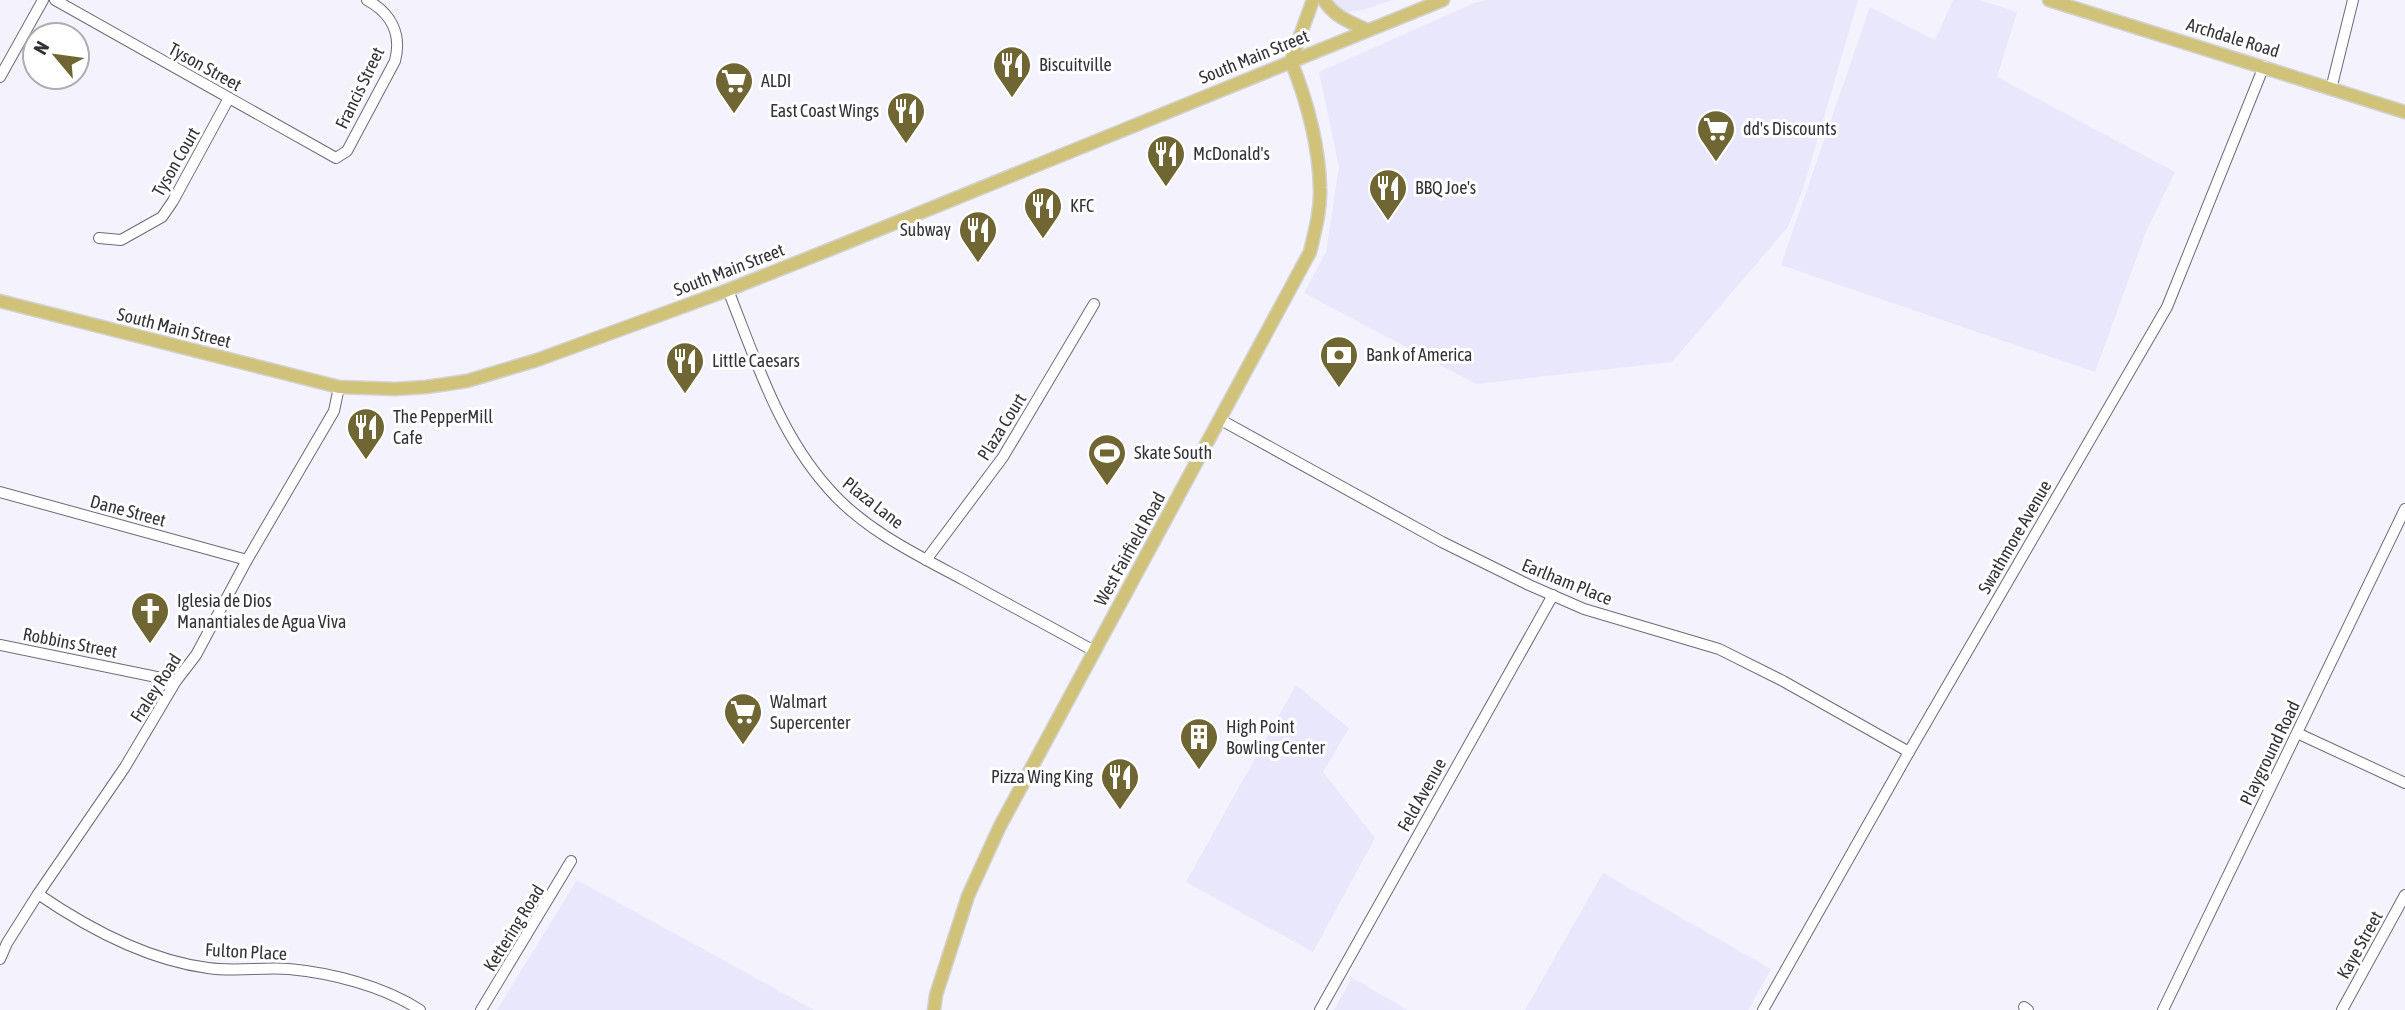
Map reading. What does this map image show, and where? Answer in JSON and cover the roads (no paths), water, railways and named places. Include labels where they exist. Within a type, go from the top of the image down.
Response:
[{"type":"main road","points":[[1291,61],[1312,0]]},
{"type":"main road","points":[[1324,0],[1329,9],[1341,18],[1367,30]]},
{"type":"main road","name":"South Main Street","points":[[0,301],[340,387],[426,387],[501,372],[728,290],[1443,0]]},
{"type":"main road","name":"Archdale Road","points":[[2049,0],[2405,112]]},
{"type":"main road","name":"West Fairfield Road","points":[[934,1010],[978,873],[1000,826],[1310,252],[1320,189],[1318,159],[1309,116],[1291,61]]},
{"type":"street","points":[[0,77],[43,0]]},
{"type":"street","name":"Tyson Street","points":[[55,0],[336,158],[340,157]]},
{"type":"street","name":"Francis Street","points":[[340,157],[347,151],[395,61],[397,52],[398,39],[393,23],[384,11],[368,0]]},
{"type":"street","points":[[2331,89],[2353,0]]},
{"type":"street","name":"Swathmore Avenue","points":[[1763,1010],[2167,307],[2264,66]]},
{"type":"street","name":"Tyson Court","points":[[99,238],[121,240],[162,217],[229,99]]},
{"type":"street","name":"Plaza Lane","points":[[728,290],[775,407],[796,444],[828,489],[876,529],[926,560],[1094,651]]},
{"type":"street","name":"Plaza Court","points":[[926,560],[1003,457],[1094,304]]},
{"type":"street","name":"Fraley Road","points":[[0,959],[38,894],[125,767],[176,681],[196,655],[247,560],[334,411],[340,387]]},
{"type":"street","name":"Earlham Place","points":[[1221,419],[1442,542],[1584,609],[1718,649],[1783,681],[1909,752]]},
{"type":"street","name":"Dane Street","points":[[0,492],[247,560]]},
{"type":"street","name":"Playground Road","points":[[2163,1010],[2402,524],[2405,509]]},
{"type":"street","name":"Feld Avenue","points":[[1320,1010],[1553,595]]},
{"type":"street","name":"Robbins Street","points":[[0,645],[176,681]]},
{"type":"street","points":[[2297,733],[2405,783]]},
{"type":"street","name":"Kettering Road","points":[[481,1010],[571,861]]},
{"type":"street","name":"Fulton Place","points":[[38,894],[102,933],[169,960],[210,969],[287,969],[314,973],[354,982],[408,1002],[421,1010]]},
{"type":"street","name":"Kaye Street","points":[[2343,1010],[2405,895]]},
{"type":"place","name":"Biscuitville","points":[[1012,99]]},
{"type":"place","name":"ALDI","points":[[734,115]]},
{"type":"place","name":"East Coast Wings","points":[[906,145]]},
{"type":"place","name":"dd's Discounts","points":[[1716,163]]},
{"type":"place","name":"McDonald's","points":[[1166,188]]},
{"type":"place","name":"BBQ Joe's","points":[[1388,222]]},
{"type":"place","name":"KFC","points":[[1043,240]]},
{"type":"place","name":"Subway","points":[[978,264]]},
{"type":"place","name":"Bank of America","points":[[1339,389]]},
{"type":"place","name":"Little Caesars","points":[[685,395]]},
{"type":"place","name":"The PepperMill Cafe","points":[[366,461]]},
{"type":"place","name":"Skate South","points":[[1107,487]]},
{"type":"place","name":"Iglesia de Dios Manantiales de Agua Viva","points":[[150,645]]},
{"type":"place","name":"Walmart Supercenter","points":[[743,746]]},
{"type":"place","name":"High Point Bowling Center","points":[[1199,771]]},
{"type":"place","name":"Pizza Wing King","points":[[1120,811]]}]
